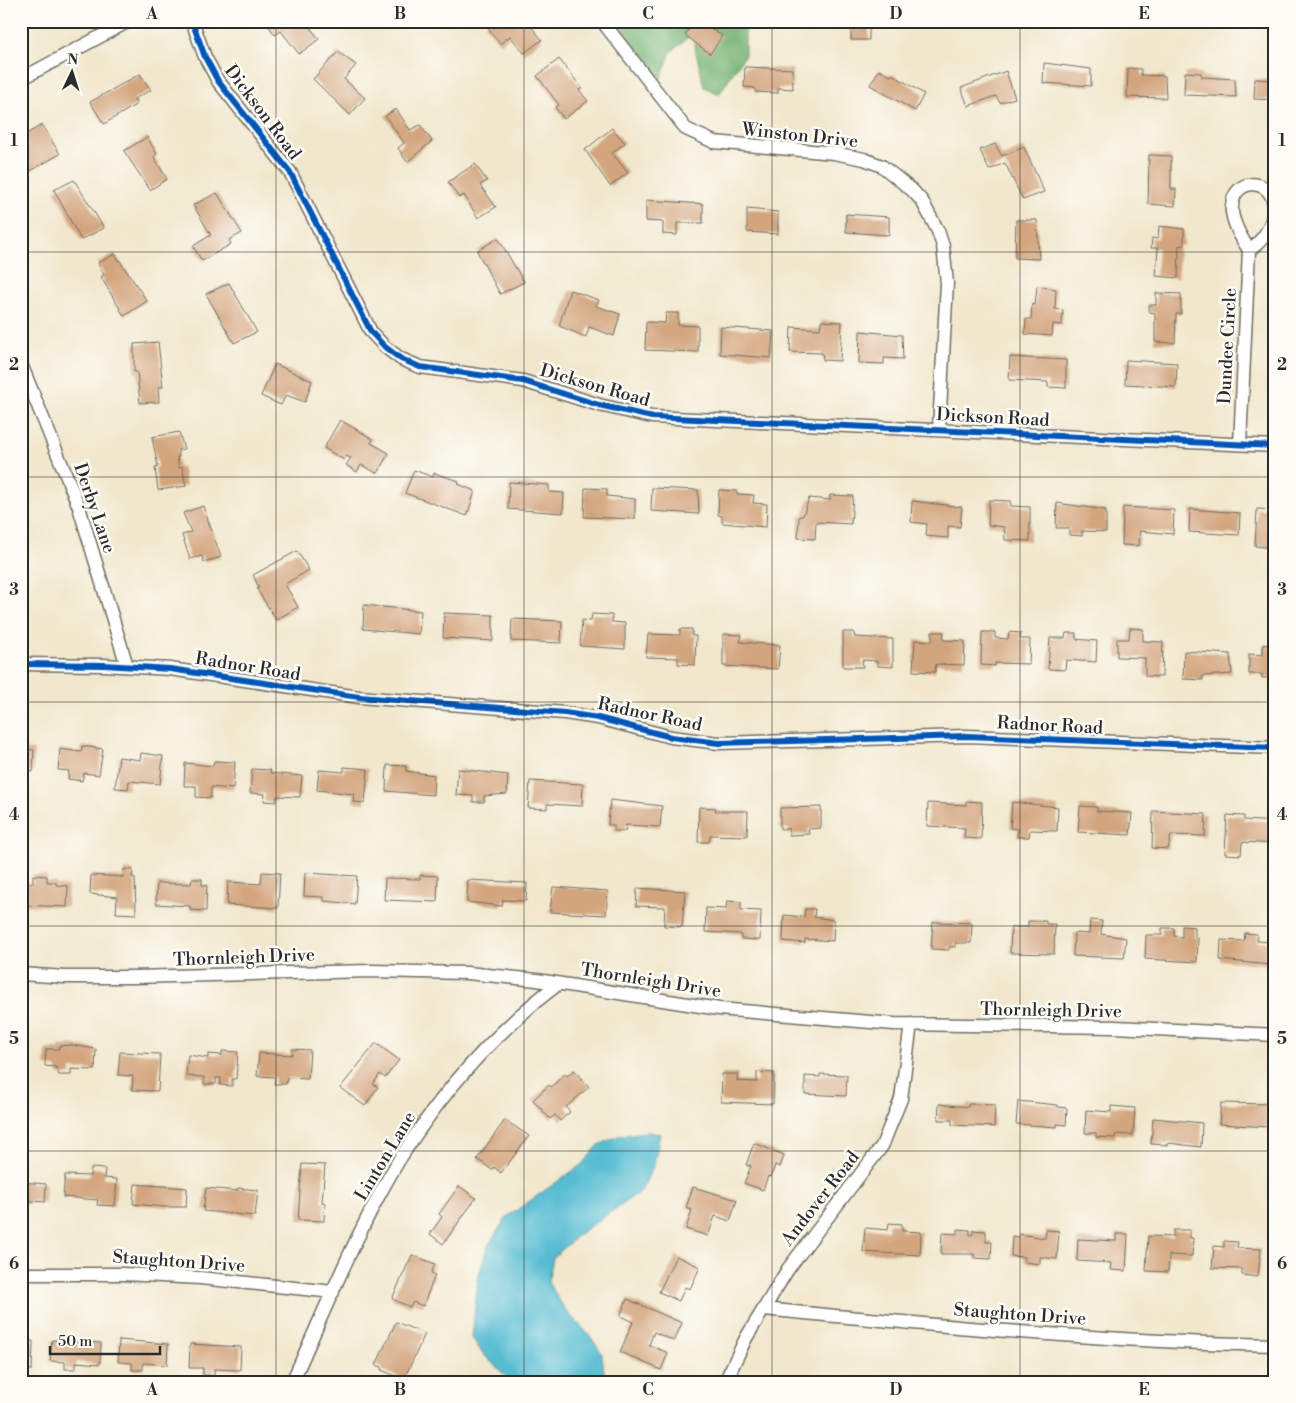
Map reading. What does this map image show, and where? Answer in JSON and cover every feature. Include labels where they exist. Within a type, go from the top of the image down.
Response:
[{"type":"street","points":[[21,79],[129,21]]},
{"type":"street","name":"Dickson Road","points":[[192,21],[204,57],[218,82],[290,172],[363,320],[375,338],[402,359],[433,370],[468,372],[523,380],[599,406],[652,418],[1275,446]]},
{"type":"street","name":"Winston Drive","points":[[602,21],[686,129],[714,142],[834,153],[864,159],[882,166],[912,190],[922,201],[938,231],[943,246],[947,283],[939,430]]},
{"type":"street","points":[[1255,184],[1268,189],[1271,194],[1273,216],[1264,236],[1249,250],[1235,223],[1233,200],[1235,193],[1241,187],[1255,184]]},
{"type":"street","name":"Dundee Circle","points":[[1240,444],[1249,250]]},
{"type":"street","name":"Derby Lane","points":[[21,364],[78,507],[127,666]]},
{"type":"street","name":"Radnor Road","points":[[21,664],[127,666],[224,676],[292,689],[359,697],[565,713],[598,718],[671,737],[719,743],[967,736],[1275,748]]},
{"type":"street","name":"Thornleigh Drive","points":[[21,974],[65,977],[133,977],[412,971],[508,976],[719,1008],[911,1024],[1115,1027],[1275,1036]]},
{"type":"street","name":"Linton Lane","points":[[292,1382],[383,1189],[430,1115],[497,1037],[558,984]]},
{"type":"street","name":"Andover Road","points":[[725,1382],[763,1309],[800,1252],[869,1165],[884,1142],[901,1099],[911,1024]]},
{"type":"street","name":"Staughton Drive","points":[[21,1274],[123,1274],[200,1278],[333,1292]]},
{"type":"street","name":"Staughton Drive","points":[[763,1309],[888,1321],[1138,1340],[1275,1345]]},
{"type":"green space","points":[[611,21],[745,21],[745,55],[719,94],[704,87],[692,34],[671,52],[659,83]]},
{"type":"water","points":[[648,1132],[660,1134],[654,1165],[641,1191],[579,1234],[553,1258],[548,1282],[566,1311],[588,1333],[602,1354],[605,1382],[512,1382],[484,1355],[472,1338],[478,1278],[488,1245],[507,1217],[581,1165],[599,1145],[620,1135]]},
{"type":"building","points":[[265,21],[305,21],[319,39],[299,54],[281,31],[275,35]]},
{"type":"building","points":[[490,21],[527,21],[542,40],[524,53],[510,36],[500,44],[485,25]]},
{"type":"building","points":[[694,21],[700,21],[722,36],[710,54],[685,35]]},
{"type":"building","points":[[851,21],[869,21],[869,40],[851,40]]},
{"type":"building","points":[[338,52],[356,65],[344,79],[365,98],[350,115],[313,79]]},
{"type":"building","points":[[559,59],[582,88],[579,90],[588,101],[564,119],[555,107],[559,105],[537,76]]},
{"type":"building","points":[[1044,63],[1091,69],[1091,86],[1043,83]]},
{"type":"building","points":[[745,67],[792,69],[793,89],[778,88],[778,93],[755,92],[755,88],[744,87]]},
{"type":"building","points":[[1128,68],[1141,69],[1141,75],[1165,76],[1166,98],[1127,97]]},
{"type":"building","points":[[879,70],[891,76],[892,74],[924,94],[915,111],[870,85]]},
{"type":"building","points":[[1006,71],[1015,98],[1000,103],[996,96],[968,106],[961,88]]},
{"type":"building","points":[[1185,72],[1201,73],[1202,77],[1235,79],[1236,97],[1184,95]]},
{"type":"building","points":[[140,74],[151,90],[134,99],[137,104],[104,124],[90,102]]},
{"type":"building","points":[[1255,79],[1275,80],[1275,100],[1254,99]]},
{"type":"building","points":[[396,109],[410,130],[420,125],[432,141],[407,162],[398,148],[404,143],[385,116]]},
{"type":"building","points":[[42,125],[60,154],[25,174],[21,167],[21,137]]},
{"type":"building","points":[[612,128],[625,143],[612,153],[628,173],[610,186],[585,150]]},
{"type":"building","points":[[147,137],[157,154],[154,157],[167,179],[150,190],[124,151]]},
{"type":"building","points":[[995,144],[1002,156],[1024,147],[1044,192],[1023,200],[1005,163],[989,170],[980,150]]},
{"type":"building","points":[[1149,155],[1171,156],[1171,189],[1176,189],[1175,206],[1148,204]]},
{"type":"building","points":[[475,164],[487,181],[480,185],[496,207],[478,218],[464,195],[459,198],[448,182]]},
{"type":"building","points":[[74,180],[104,228],[81,240],[54,190]]},
{"type":"building","points":[[217,193],[242,233],[229,240],[231,244],[202,261],[193,246],[211,235],[193,205]]},
{"type":"building","points":[[646,200],[703,204],[703,223],[677,223],[677,235],[663,234],[663,222],[646,221]]},
{"type":"building","points":[[747,209],[778,212],[778,234],[747,232]]},
{"type":"building","points":[[846,214],[889,217],[889,235],[846,232]]},
{"type":"building","points":[[1016,220],[1037,220],[1039,259],[1015,258]]},
{"type":"building","points":[[1159,226],[1184,229],[1184,246],[1179,245],[1178,278],[1156,276],[1158,248],[1151,248],[1152,238],[1158,239]]},
{"type":"building","points":[[498,238],[524,282],[500,294],[477,251]]},
{"type":"building","points":[[115,254],[147,301],[124,316],[101,277],[104,275],[98,263]]},
{"type":"building","points":[[229,283],[257,332],[234,343],[206,294]]},
{"type":"building","points":[[1037,286],[1056,289],[1055,309],[1063,310],[1062,325],[1053,324],[1052,336],[1025,334],[1026,319],[1031,319],[1032,304],[1035,305]]},
{"type":"building","points":[[570,290],[599,300],[596,306],[620,314],[614,336],[589,327],[586,337],[559,326]]},
{"type":"building","points":[[1156,293],[1181,294],[1181,314],[1176,314],[1175,343],[1155,342],[1155,313],[1149,312],[1149,305],[1156,305]]},
{"type":"building","points":[[666,313],[678,313],[678,325],[698,326],[698,352],[645,350],[646,322],[665,323]]},
{"type":"building","points":[[821,321],[842,322],[840,361],[823,360],[822,353],[790,352],[791,327],[820,329]]},
{"type":"building","points":[[721,327],[773,331],[771,358],[720,354]]},
{"type":"building","points":[[860,331],[902,335],[903,359],[884,358],[884,364],[859,363]]},
{"type":"building","points":[[158,342],[163,387],[158,387],[159,402],[140,403],[137,372],[134,372],[134,344]]},
{"type":"building","points":[[1010,357],[1066,360],[1066,388],[1048,387],[1048,382],[1009,380]]},
{"type":"building","points":[[1126,360],[1177,363],[1176,387],[1125,384]]},
{"type":"building","points":[[275,364],[312,381],[305,402],[286,395],[281,405],[261,396]]},
{"type":"building","points":[[340,420],[373,439],[371,443],[389,453],[377,473],[361,465],[357,472],[346,465],[351,458],[346,456],[344,460],[324,448]]},
{"type":"building","points":[[179,432],[184,449],[178,450],[179,457],[177,457],[179,468],[182,466],[186,486],[158,490],[155,468],[158,467],[152,437]]},
{"type":"building","points":[[414,470],[433,477],[434,473],[459,481],[458,484],[475,491],[467,516],[405,493]]},
{"type":"building","points":[[509,482],[549,485],[549,492],[564,493],[563,513],[508,509]]},
{"type":"building","points":[[585,488],[607,489],[607,496],[635,499],[635,519],[584,517]]},
{"type":"building","points":[[652,488],[698,490],[699,514],[651,511]]},
{"type":"building","points":[[719,490],[737,491],[737,494],[754,495],[753,503],[767,504],[766,527],[722,523],[722,516],[718,515]]},
{"type":"building","points":[[830,495],[853,496],[851,524],[816,522],[815,539],[798,538],[799,516],[803,516],[809,498],[830,500]]},
{"type":"building","points":[[989,500],[1010,501],[1011,506],[1030,507],[1030,541],[1005,540],[1004,527],[988,525]]},
{"type":"building","points":[[912,501],[962,507],[960,527],[948,526],[948,538],[926,536],[927,524],[911,522]]},
{"type":"building","points":[[1057,503],[1106,510],[1106,532],[1082,531],[1082,536],[1069,535],[1069,528],[1056,528]]},
{"type":"building","points":[[203,506],[221,557],[204,562],[202,556],[190,559],[182,535],[191,532],[183,513]]},
{"type":"building","points":[[1123,507],[1174,510],[1173,534],[1140,531],[1139,546],[1122,545]]},
{"type":"building","points":[[1190,509],[1240,513],[1239,535],[1189,532]]},
{"type":"building","points":[[1257,509],[1275,510],[1273,548],[1255,546]]},
{"type":"building","points":[[297,551],[309,570],[285,584],[298,607],[276,620],[257,589],[259,588],[253,575]]},
{"type":"building","points":[[364,605],[421,611],[419,634],[363,629]]},
{"type":"building","points":[[444,613],[493,615],[493,641],[443,638]]},
{"type":"building","points":[[592,614],[612,615],[612,622],[625,623],[625,649],[580,646],[582,620],[591,621]]},
{"type":"building","points":[[512,619],[562,621],[561,643],[511,641]]},
{"type":"building","points":[[1130,628],[1143,629],[1143,641],[1163,642],[1162,677],[1145,676],[1145,658],[1117,657],[1117,639],[1129,639]]},
{"type":"building","points":[[680,629],[692,629],[692,636],[696,636],[695,665],[678,664],[678,658],[646,657],[648,634],[680,635]]},
{"type":"building","points":[[843,632],[854,632],[855,637],[893,639],[893,667],[878,666],[877,661],[862,660],[863,667],[843,667]]},
{"type":"building","points":[[932,632],[944,632],[943,640],[965,641],[964,665],[936,664],[935,672],[913,671],[915,640],[932,641]]},
{"type":"building","points":[[982,632],[995,632],[995,638],[1008,639],[1009,632],[1021,633],[1020,639],[1030,639],[1029,664],[995,663],[995,666],[981,665]]},
{"type":"building","points":[[1066,633],[1076,633],[1076,639],[1097,641],[1096,662],[1066,660],[1065,670],[1048,669],[1050,638],[1065,638]]},
{"type":"building","points":[[723,634],[742,635],[740,642],[780,645],[778,669],[723,666]]},
{"type":"building","points":[[1275,644],[1275,678],[1262,678],[1262,674],[1249,674],[1249,654],[1263,655],[1263,645]]},
{"type":"building","points":[[1184,651],[1230,654],[1232,674],[1203,676],[1203,680],[1183,679]]},
{"type":"building","points":[[82,746],[103,749],[99,775],[84,773],[82,781],[68,779],[69,771],[58,770],[60,749],[81,752]]},
{"type":"building","points":[[21,749],[34,750],[33,772],[21,771]]},
{"type":"building","points":[[141,753],[163,756],[160,784],[129,781],[128,789],[115,788],[119,757],[140,760]]},
{"type":"building","points":[[214,761],[235,762],[233,789],[211,787],[211,798],[196,797],[196,786],[184,786],[185,763],[213,766]]},
{"type":"building","points":[[387,765],[406,766],[406,771],[434,775],[433,795],[386,791]]},
{"type":"building","points":[[344,767],[368,769],[365,803],[353,802],[354,794],[317,790],[319,770],[344,772]]},
{"type":"building","points":[[252,769],[271,770],[270,773],[302,776],[300,797],[277,796],[276,802],[264,801],[265,794],[250,793]]},
{"type":"building","points":[[458,769],[508,775],[507,794],[484,796],[484,802],[473,802],[473,796],[456,795]]},
{"type":"building","points":[[530,781],[583,784],[582,806],[547,804],[547,809],[528,808]]},
{"type":"building","points":[[610,800],[662,806],[660,827],[626,825],[625,831],[614,831],[614,825],[608,825]]},
{"type":"building","points":[[966,801],[982,802],[981,839],[964,838],[965,828],[927,826],[928,803],[966,805]]},
{"type":"building","points":[[1012,802],[1058,807],[1057,831],[1030,830],[1029,837],[1017,837],[1018,829],[1010,828]]},
{"type":"building","points":[[1080,806],[1097,807],[1097,811],[1132,813],[1130,835],[1078,832]]},
{"type":"building","points":[[699,807],[716,808],[715,811],[748,811],[747,836],[710,835],[709,842],[698,842]]},
{"type":"building","points":[[821,807],[821,828],[808,829],[809,834],[789,835],[789,829],[780,829],[780,808]]},
{"type":"building","points":[[1153,811],[1206,814],[1205,836],[1171,835],[1168,849],[1152,848]]},
{"type":"building","points":[[1227,815],[1244,816],[1244,820],[1275,822],[1275,844],[1242,842],[1241,855],[1225,854]]},
{"type":"building","points":[[124,869],[133,870],[136,914],[116,913],[117,897],[90,894],[91,875],[123,877]]},
{"type":"building","points":[[262,872],[280,873],[278,908],[227,905],[228,882],[261,884]]},
{"type":"building","points":[[305,873],[357,876],[355,904],[324,901],[324,897],[304,896]]},
{"type":"building","points":[[33,875],[47,876],[47,882],[56,882],[56,885],[68,886],[67,907],[21,905],[21,883],[33,883]]},
{"type":"building","points":[[420,875],[438,876],[437,902],[384,900],[385,878],[420,879]]},
{"type":"building","points":[[192,879],[202,879],[202,885],[207,885],[206,911],[190,910],[190,906],[156,904],[157,883],[191,884]]},
{"type":"building","points":[[468,880],[527,883],[526,901],[503,900],[502,906],[467,902]]},
{"type":"building","points":[[553,887],[608,891],[606,915],[550,912]]},
{"type":"building","points":[[637,888],[685,891],[682,927],[664,926],[665,907],[636,906]]},
{"type":"building","points":[[727,901],[741,902],[741,910],[761,911],[760,940],[741,939],[741,934],[705,932],[706,908],[726,909]]},
{"type":"building","points":[[805,909],[815,909],[814,917],[834,920],[833,941],[805,939],[805,943],[783,941],[784,915],[804,917]]},
{"type":"building","points":[[1090,920],[1102,921],[1101,934],[1126,938],[1124,958],[1073,956],[1074,933],[1089,934]]},
{"type":"building","points":[[1028,921],[1046,921],[1046,924],[1055,924],[1054,954],[1010,953],[1011,927],[1028,927]]},
{"type":"building","points":[[933,922],[972,923],[971,943],[955,943],[955,947],[949,947],[949,950],[931,949]]},
{"type":"building","points":[[1182,926],[1195,927],[1195,938],[1198,938],[1197,962],[1145,959],[1146,935],[1162,935],[1162,928],[1174,928],[1174,936],[1182,937]]},
{"type":"building","points":[[1245,933],[1257,934],[1257,941],[1271,942],[1270,965],[1220,960],[1221,940],[1244,941]]},
{"type":"building","points":[[21,1042],[26,1042],[24,1068],[21,1068]]},
{"type":"building","points":[[376,1043],[399,1060],[385,1078],[380,1074],[373,1084],[378,1087],[365,1106],[340,1088]]},
{"type":"building","points":[[71,1045],[96,1049],[95,1070],[71,1069],[71,1075],[59,1075],[56,1067],[45,1066],[46,1049],[59,1049],[59,1046]]},
{"type":"building","points":[[292,1049],[310,1050],[308,1079],[287,1078],[286,1084],[274,1084],[275,1077],[257,1076],[259,1053],[292,1055]]},
{"type":"building","points":[[222,1051],[238,1052],[236,1079],[232,1079],[232,1086],[220,1085],[221,1078],[216,1078],[216,1084],[204,1084],[204,1077],[186,1076],[188,1055],[208,1058],[208,1054],[222,1055]]},
{"type":"building","points":[[120,1052],[160,1054],[158,1091],[132,1090],[133,1076],[118,1075]]},
{"type":"building","points":[[574,1070],[589,1087],[566,1107],[570,1112],[560,1121],[555,1115],[550,1119],[533,1100],[549,1085],[551,1087],[565,1074],[567,1076]]},
{"type":"building","points":[[757,1072],[774,1073],[773,1104],[721,1102],[722,1074],[738,1074],[737,1081],[757,1082]]},
{"type":"building","points":[[820,1074],[847,1075],[846,1096],[805,1094],[805,1076],[820,1077]]},
{"type":"building","points":[[1018,1101],[1058,1105],[1058,1107],[1067,1108],[1066,1125],[1057,1124],[1057,1127],[1016,1124]]},
{"type":"building","points":[[1221,1103],[1270,1104],[1268,1127],[1219,1124]]},
{"type":"building","points":[[939,1104],[968,1107],[969,1104],[995,1105],[994,1127],[952,1125],[952,1120],[938,1120]]},
{"type":"building","points":[[1111,1106],[1135,1108],[1133,1135],[1116,1134],[1115,1138],[1096,1137],[1096,1133],[1085,1133],[1086,1110],[1111,1112]]},
{"type":"building","points":[[1153,1118],[1202,1123],[1201,1147],[1168,1143],[1168,1145],[1151,1144]]},
{"type":"building","points":[[505,1120],[529,1136],[501,1173],[494,1167],[492,1170],[477,1159]]},
{"type":"building","points":[[754,1143],[784,1155],[780,1167],[775,1165],[771,1177],[768,1176],[763,1190],[744,1183],[751,1166],[746,1165]]},
{"type":"building","points":[[302,1164],[325,1165],[322,1202],[325,1203],[324,1221],[298,1220]]},
{"type":"building","points":[[91,1168],[105,1169],[104,1178],[117,1179],[115,1206],[97,1205],[98,1200],[63,1197],[65,1175],[90,1176]]},
{"type":"building","points":[[21,1182],[46,1184],[45,1202],[31,1201],[30,1204],[21,1203]]},
{"type":"building","points":[[135,1184],[187,1188],[186,1207],[133,1204]]},
{"type":"building","points":[[459,1186],[476,1198],[443,1244],[430,1234],[442,1217],[439,1214]]},
{"type":"building","points":[[693,1187],[737,1200],[730,1221],[715,1216],[708,1236],[686,1229],[692,1210],[686,1208]]},
{"type":"building","points":[[206,1188],[237,1191],[238,1188],[258,1190],[255,1216],[203,1211]]},
{"type":"building","points":[[889,1223],[902,1224],[902,1231],[921,1232],[920,1255],[863,1252],[865,1228],[888,1230]]},
{"type":"building","points":[[957,1229],[970,1230],[970,1235],[973,1235],[973,1230],[986,1231],[986,1242],[992,1242],[991,1259],[974,1258],[974,1254],[941,1254],[942,1233],[957,1234]]},
{"type":"building","points":[[1046,1230],[1059,1231],[1057,1259],[1040,1257],[1040,1264],[1024,1262],[1024,1257],[1011,1256],[1012,1236],[1019,1237],[1019,1234],[1045,1238]]},
{"type":"building","points":[[1173,1230],[1190,1230],[1190,1238],[1193,1238],[1192,1256],[1169,1255],[1168,1272],[1146,1271],[1148,1236],[1173,1237]]},
{"type":"building","points":[[1116,1234],[1128,1234],[1126,1271],[1110,1270],[1111,1263],[1077,1261],[1078,1239],[1116,1241]]},
{"type":"building","points":[[1224,1241],[1238,1242],[1237,1248],[1261,1249],[1258,1277],[1242,1275],[1242,1269],[1212,1268],[1214,1246],[1224,1247]]},
{"type":"building","points":[[412,1255],[435,1264],[431,1273],[435,1275],[423,1306],[413,1302],[410,1307],[392,1299]]},
{"type":"building","points":[[676,1256],[700,1267],[690,1289],[685,1287],[679,1301],[659,1292]]},
{"type":"building","points":[[627,1299],[682,1323],[674,1341],[654,1332],[649,1345],[668,1353],[661,1370],[620,1352],[633,1322],[620,1316]]},
{"type":"building","points":[[396,1322],[425,1334],[404,1379],[381,1370],[382,1367],[376,1365]]},
{"type":"building","points":[[21,1340],[33,1341],[32,1370],[21,1370]]},
{"type":"building","points":[[52,1340],[101,1343],[100,1364],[76,1362],[76,1369],[65,1369],[65,1362],[50,1361]]},
{"type":"building","points":[[119,1340],[168,1344],[167,1365],[143,1363],[143,1370],[132,1370],[132,1363],[118,1362]]},
{"type":"building","points":[[190,1344],[241,1347],[240,1370],[214,1369],[214,1376],[203,1375],[203,1368],[189,1368]]},
{"type":"cycle path","points":[[192,21],[205,57],[218,81],[290,172],[371,332],[385,347],[401,359],[420,367],[523,381],[599,405],[652,417],[1275,446]]},
{"type":"cycle path","points":[[21,664],[104,665],[170,669],[359,697],[565,713],[598,718],[671,737],[719,743],[967,736],[1275,748]]}]
